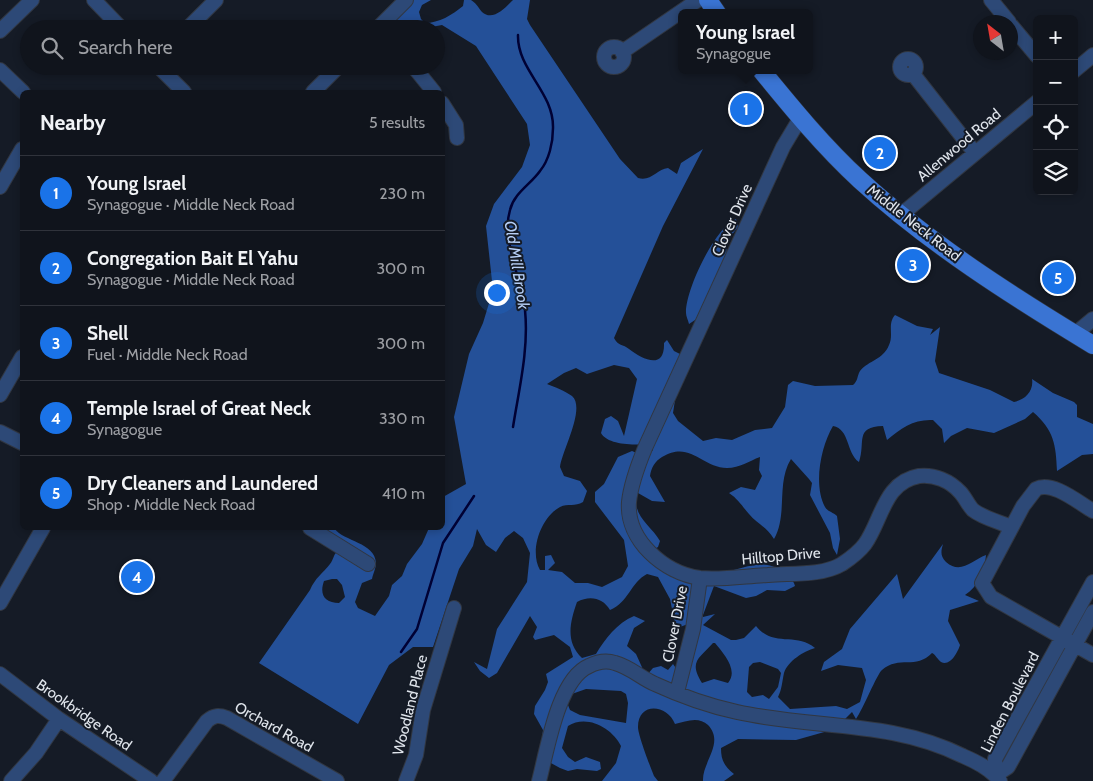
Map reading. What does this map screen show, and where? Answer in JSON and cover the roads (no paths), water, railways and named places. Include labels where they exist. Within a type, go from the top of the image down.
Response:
[{"type":"main road","name":"Middle Neck Road","points":[[764,74],[801,117],[858,178],[970,266],[1093,345]]},
{"type":"street","points":[[0,31],[32,0]]},
{"type":"street","points":[[94,0],[113,20]]},
{"type":"street","points":[[196,20],[216,0]]},
{"type":"street","points":[[387,20],[406,0]]},
{"type":"street","points":[[685,9],[698,0]]},
{"type":"street","points":[[990,0],[1003,15]]},
{"type":"street","points":[[622,52],[678,14]]},
{"type":"street","points":[[1018,33],[1033,51]]},
{"type":"street","points":[[1078,67],[1093,55]]},
{"type":"street","points":[[0,70],[21,90]]},
{"type":"street","points":[[913,74],[975,153]]},
{"type":"street","points":[[167,75],[182,90]]},
{"type":"street","points":[[315,90],[330,75]]},
{"type":"street","points":[[421,75],[432,90]]},
{"type":"street","name":"Allenwood Road","points":[[902,214],[1033,105]]},
{"type":"street","points":[[445,108],[456,126],[458,138]]},
{"type":"street","name":"Clover Drive","points":[[676,692],[690,644],[700,578],[676,572],[658,560],[647,549],[634,530],[629,504],[638,467],[645,448],[783,147],[801,117]]},
{"type":"street","points":[[0,187],[20,152]]},
{"type":"street","points":[[1075,334],[1093,319]]},
{"type":"street","points":[[0,395],[20,360]]},
{"type":"street","points":[[0,432],[20,442]]},
{"type":"street","name":"Hilltop Drive","points":[[700,578],[821,571],[840,565],[865,544],[891,493],[899,484],[916,477],[934,477],[944,480],[961,493],[974,510],[1011,527]]},
{"type":"street","points":[[1093,511],[1056,490],[1046,486],[1039,487],[1023,506],[983,579],[984,589],[990,597],[1093,655]]},
{"type":"street","points":[[0,603],[42,530]]},
{"type":"street","points":[[313,530],[368,564]]},
{"type":"street","name":"Linden Boulevard","points":[[998,778],[995,759],[1093,582]]},
{"type":"street","name":"Woodland Place","points":[[406,781],[416,755],[423,710],[454,608]]},
{"type":"street","name":"Linden Boulevard","points":[[998,778],[1008,767],[1093,612]]},
{"type":"street","points":[[539,781],[568,686],[578,672],[587,667],[596,663],[613,662],[653,684],[702,703],[761,717],[792,722],[857,726],[907,734],[947,748],[998,778]]},
{"type":"street","name":"Brookbridge Road","points":[[0,674],[60,719],[150,781]]},
{"type":"street","name":"Orchard Road","points":[[163,781],[212,716],[228,718],[338,781]]},
{"type":"street","points":[[11,781],[36,753],[60,719]]},
{"type":"street","points":[[1014,725],[1027,732]]},
{"type":"waterway","name":"Old Mill Brook","points":[[513,427],[523,369],[526,325],[523,299],[510,247],[508,221],[515,199],[546,162],[553,128],[552,115],[548,103],[523,59],[519,48],[518,35]]},
{"type":"waterway","name":"Old Mill Brook","points":[[401,652],[417,629],[443,543],[474,496]]},
{"type":"place","name":"Young Israel","points":[[746,109]]},
{"type":"place","name":"Congregation Bait El Yahu","points":[[880,153]]},
{"type":"place","name":"Shell","points":[[913,265]]},
{"type":"place","name":"Dry Cleaners and Laundered","points":[[1058,278]]},
{"type":"place","name":"Temple Israel of Great Neck","points":[[137,577]]}]
